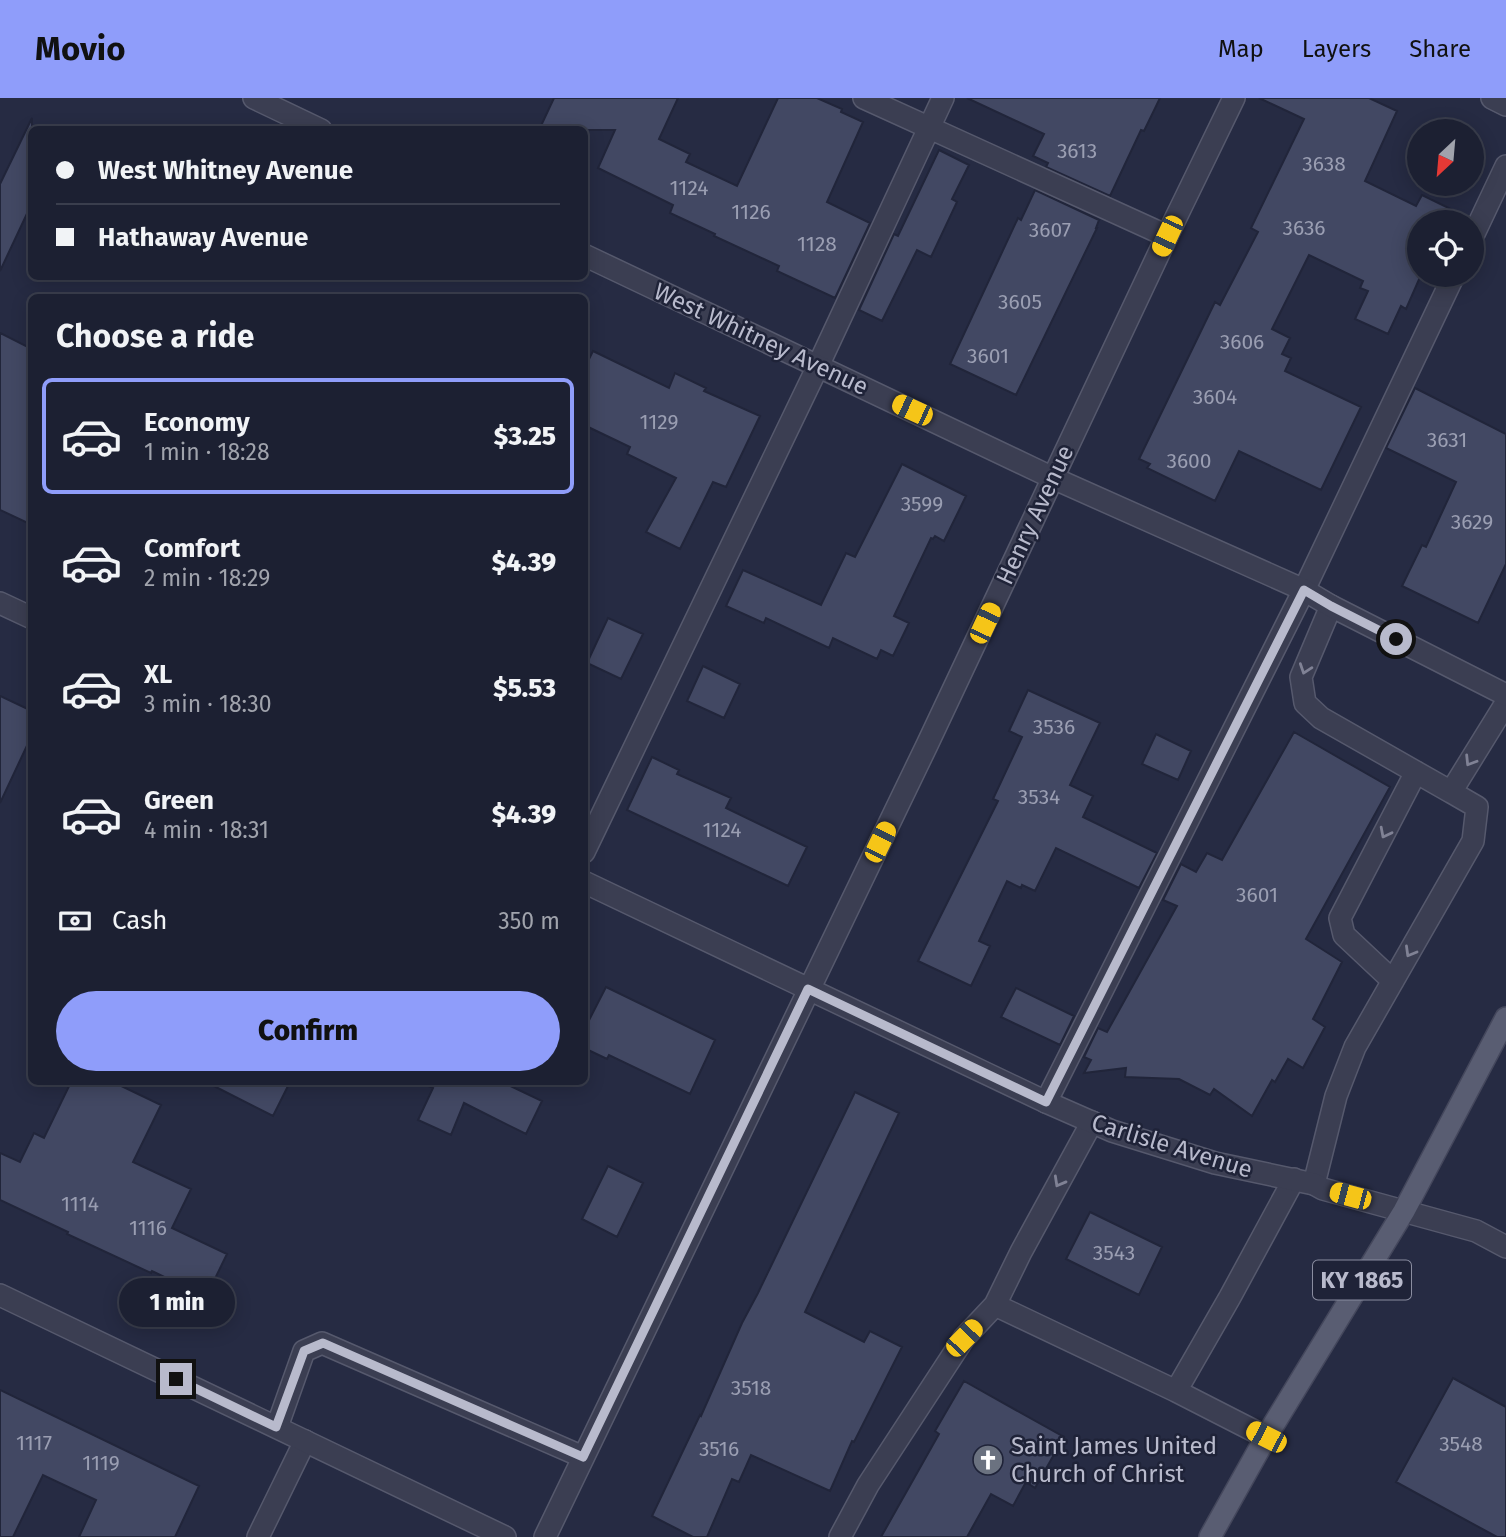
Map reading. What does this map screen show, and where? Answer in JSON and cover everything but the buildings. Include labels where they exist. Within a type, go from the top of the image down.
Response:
[{"type":"main road","name":"KY 1865","points":[[1210,1537],[1266,1437],[1404,1211],[1506,1018]]},
{"type":"street","points":[[254,98],[313,126]]},
{"type":"street","points":[[864,98],[1167,236]]},
{"type":"street","points":[[588,844],[818,366],[943,98]]},
{"type":"street","name":"Henry Avenue","points":[[545,1537],[927,745],[1234,98]]},
{"type":"street","points":[[1492,98],[1506,105]]},
{"type":"street","points":[[1484,213],[1506,166]]},
{"type":"street","name":"West Whitney Avenue","points":[[588,257],[1053,478],[1304,590],[1506,695]]},
{"type":"street","points":[[1046,1102],[1304,590],[1448,287]]},
{"type":"street","points":[[0,603],[28,616]]},
{"type":"street","points":[[1176,1391],[1230,1297],[1304,1181],[1355,1046],[1473,841],[1477,807],[1321,718],[1305,703],[1301,677],[1331,606]]},
{"type":"street","points":[[1451,792],[1506,703]]},
{"type":"street","points":[[1393,981],[1344,935],[1340,918],[1416,772]]},
{"type":"street","name":"Carlisle Avenue","points":[[588,884],[1112,1131],[1216,1163],[1304,1181],[1323,1189],[1476,1231],[1506,1247]]},
{"type":"street","points":[[840,1537],[868,1485],[964,1338],[995,1305],[1092,1122]]},
{"type":"street","points":[[0,1294],[505,1537]]},
{"type":"street","points":[[995,1305],[1266,1437]]},
{"type":"street","points":[[276,1427],[304,1351],[323,1343],[583,1457]]},
{"type":"street","points":[[258,1537],[306,1441]]},
{"type":"place","name":"Saint James United Church of Christ","points":[[988,1460]]},
{"type":"route","points":[[176,1379],[276,1427],[304,1351],[323,1343],[583,1457],[808,989],[1046,1102],[1304,590],[1396,639]]}]
